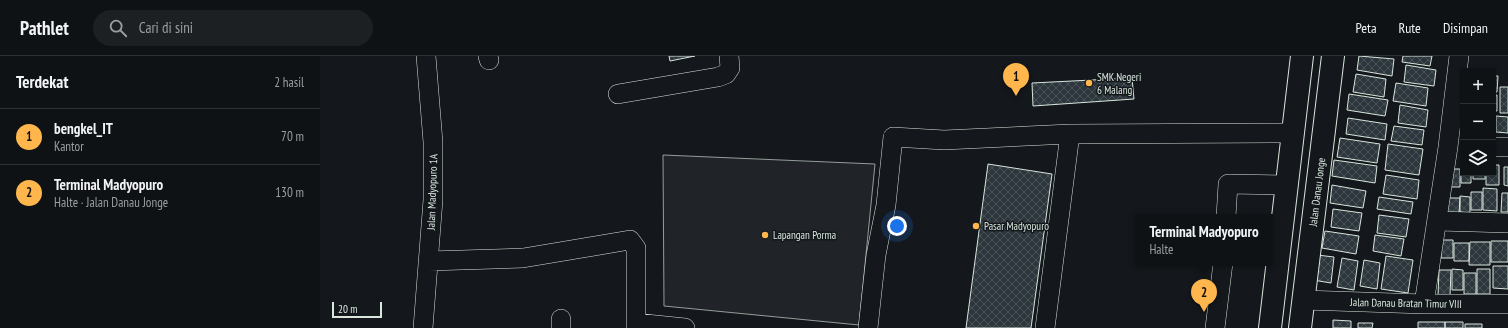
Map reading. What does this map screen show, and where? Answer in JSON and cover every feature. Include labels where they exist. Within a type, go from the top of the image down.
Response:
[{"type":"main road","points":[[1270,328],[1302,56]]},
{"type":"main road","name":"Jalan Danau Jonge","points":[[1300,328],[1333,56]]},
{"type":"main road","points":[[1279,258],[1309,260]]},
{"type":"street","name":"Jalan Madyopuro 1A","points":[[423,328],[433,200],[433,142],[426,56]]},
{"type":"street","points":[[618,94],[718,77],[726,74],[730,68],[729,56]]},
{"type":"street","points":[[1424,304],[1438,221],[1456,147],[1459,56],[1476,56]]},
{"type":"street","points":[[868,328],[876,254],[886,205],[893,137],[951,140],[1070,134],[1293,133]]},
{"type":"street","points":[[1045,328],[1070,134]]},
{"type":"street","points":[[1496,147],[1508,147]]},
{"type":"street","points":[[1226,214],[1228,184],[1286,184]]},
{"type":"street","points":[[1438,221],[1508,223]]},
{"type":"street","points":[[429,261],[523,258],[630,240],[636,248],[636,326],[685,328]]},
{"type":"street","points":[[1215,328],[1223,266]]},
{"type":"street","name":"Jalan Danau Bratan Timur VIII","points":[[1303,300],[1424,304],[1508,304]]},
{"type":"shaded area","name":"Lapangan Porma","points":[[663,155],[875,164],[859,325],[664,306]]},
{"type":"building","points":[[669,56],[695,56],[670,61]]},
{"type":"building","points":[[1359,56],[1394,59],[1392,76],[1357,70]]},
{"type":"building","points":[[1403,56],[1432,56],[1430,66],[1402,62]]},
{"type":"building","points":[[1406,65],[1436,70],[1434,86],[1404,82]]},
{"type":"building","points":[[1356,74],[1386,79],[1384,97],[1353,92]]},
{"type":"building","points":[[1496,76],[1498,76],[1497,92]]},
{"type":"building","points":[[1132,78],[1134,99],[1033,106],[1032,83]]},
{"type":"building","points":[[1396,83],[1428,88],[1426,106],[1393,101]]},
{"type":"building","points":[[1500,87],[1508,87],[1508,113],[1500,113]]},
{"type":"building","points":[[1349,94],[1388,100],[1385,116],[1347,110]]},
{"type":"building","points":[[1496,95],[1497,95],[1496,111]]},
{"type":"building","points":[[1400,105],[1428,110],[1426,127],[1398,123]]},
{"type":"building","points":[[1496,116],[1508,117],[1508,133],[1496,132]]},
{"type":"building","points":[[1348,118],[1387,124],[1385,140],[1346,134]]},
{"type":"building","points":[[1394,126],[1424,130],[1422,145],[1391,141]]},
{"type":"building","points":[[1340,138],[1380,144],[1377,163],[1337,157]]},
{"type":"building","points":[[1388,144],[1423,149],[1419,175],[1385,170]]},
{"type":"building","points":[[1334,160],[1377,166],[1375,183],[1332,176]]},
{"type":"building","points":[[988,164],[1052,174],[1031,328],[966,328]]},
{"type":"building","points":[[1496,165],[1499,165],[1499,185],[1486,185],[1486,176],[1496,176]]},
{"type":"building","points":[[1504,167],[1508,167],[1508,186],[1504,185]]},
{"type":"building","points":[[1450,169],[1460,169],[1460,187],[1450,187]]},
{"type":"building","points":[[1386,175],[1419,180],[1417,199],[1383,194]]},
{"type":"building","points":[[1461,176],[1471,176],[1471,183],[1461,183]]},
{"type":"building","points":[[1473,176],[1485,176],[1485,179],[1473,179]]},
{"type":"building","points":[[1332,185],[1366,191],[1363,208],[1330,203]]},
{"type":"building","points":[[1483,188],[1497,189],[1497,211],[1483,210]]},
{"type":"building","points":[[1471,192],[1482,192],[1482,210],[1471,210]]},
{"type":"building","points":[[1502,193],[1508,193],[1508,212],[1501,212]]},
{"type":"building","points":[[1460,196],[1470,197],[1470,213],[1460,212]]},
{"type":"building","points":[[1379,197],[1413,202],[1411,214],[1377,209]]},
{"type":"building","points":[[1447,198],[1460,198],[1459,213],[1447,213]]},
{"type":"building","points":[[1333,209],[1362,213],[1359,231],[1331,227]]},
{"type":"building","points":[[1379,215],[1409,219],[1406,237],[1377,233]]},
{"type":"building","points":[[1325,231],[1359,236],[1356,254],[1322,248]]},
{"type":"building","points":[[1375,235],[1404,239],[1401,256],[1373,251]]},
{"type":"building","points":[[1441,240],[1453,240],[1453,258],[1441,258]]},
{"type":"building","points":[[1491,241],[1508,241],[1508,262],[1491,262]]},
{"type":"building","points":[[1470,242],[1490,242],[1490,265],[1469,265]]},
{"type":"building","points":[[1454,243],[1469,243],[1469,261],[1454,261]]},
{"type":"building","points":[[1317,255],[1334,257],[1331,283],[1313,280]]},
{"type":"building","points":[[1386,256],[1413,260],[1408,293],[1381,289]]},
{"type":"building","points":[[1342,258],[1358,261],[1354,290],[1337,287]]},
{"type":"building","points":[[1364,260],[1380,263],[1377,289],[1360,286]]},
{"type":"building","points":[[1493,266],[1508,266],[1508,289],[1493,288]]},
{"type":"building","points":[[1452,269],[1463,270],[1463,290],[1452,290]]},
{"type":"building","points":[[1477,269],[1490,269],[1490,294],[1477,294]]},
{"type":"building","points":[[1439,270],[1451,270],[1450,296],[1438,296]]},
{"type":"building","points":[[1464,273],[1476,273],[1476,294],[1464,294]]},
{"type":"building","points":[[1333,320],[1351,321],[1351,328],[1333,328]]},
{"type":"building","points":[[1418,322],[1445,322],[1445,328],[1418,328]]},
{"type":"building","points":[[1445,322],[1463,322],[1463,328],[1445,328]]},
{"type":"building","points":[[1358,323],[1373,323],[1372,328],[1358,328]]},
{"type":"building","points":[[1465,324],[1482,324],[1482,328],[1465,328]]},
{"type":"place","name":"SMK Negeri 6 Malang","points":[[1089,83]]},
{"type":"place","name":"bengkel_IT","points":[[1016,96]]},
{"type":"place","name":"Pasar Madyopuro","points":[[976,226]]},
{"type":"place","name":"Lapangan Porma","points":[[765,235]]},
{"type":"place","name":"Terminal Madyopuro","points":[[1204,312]]}]
